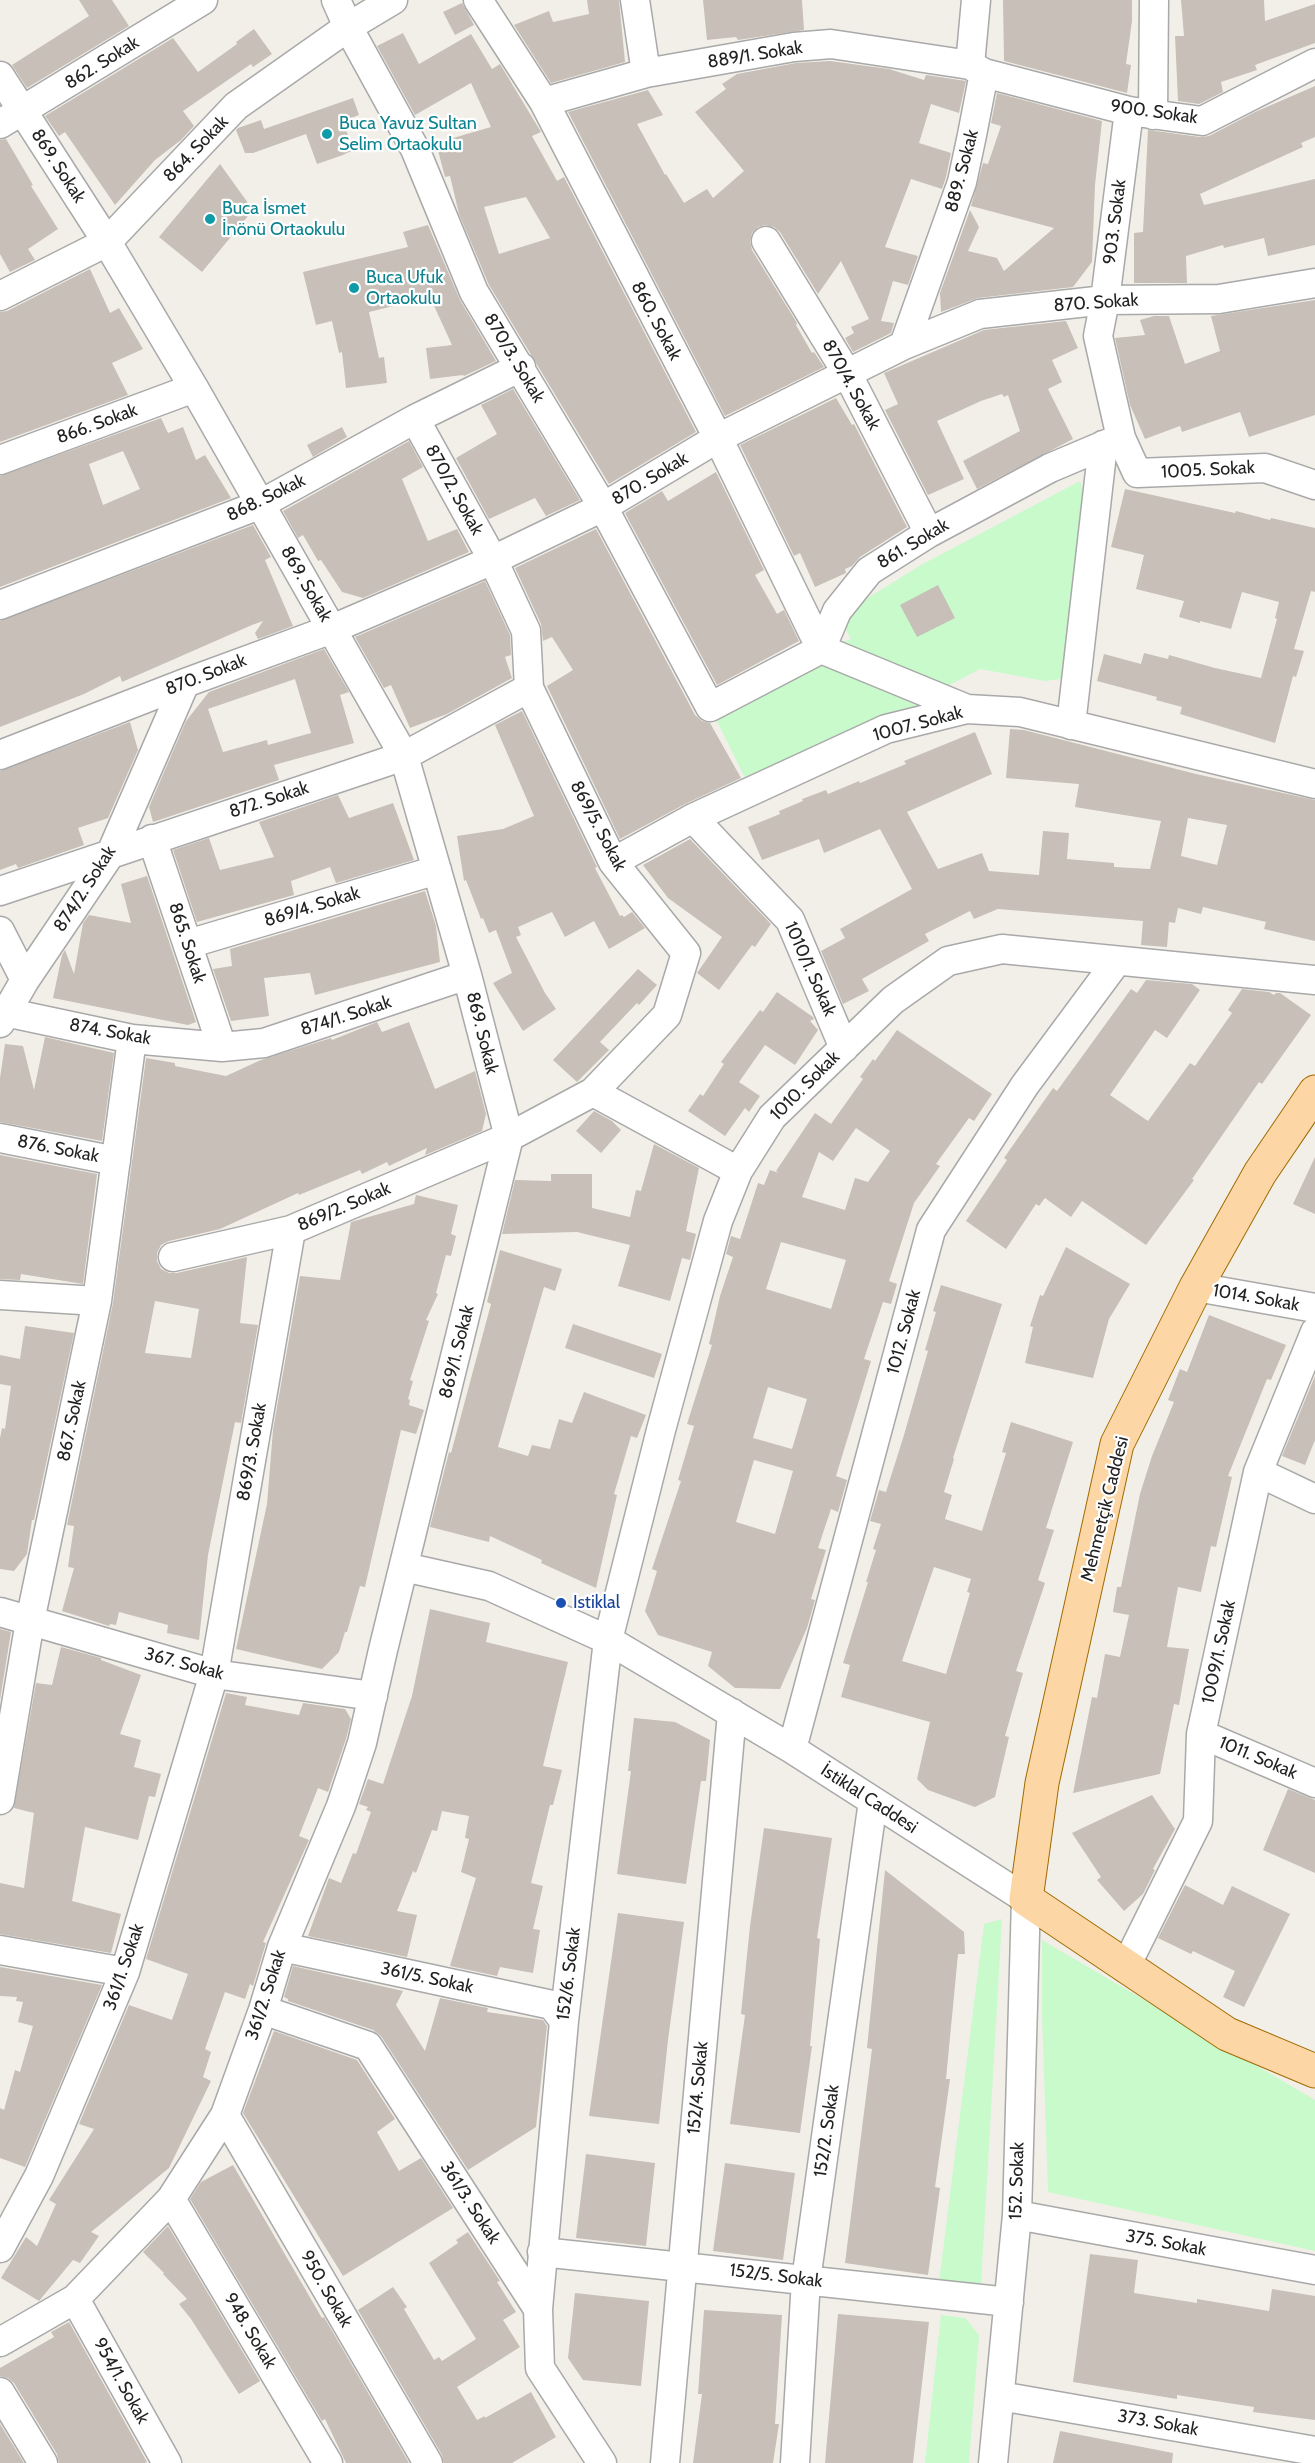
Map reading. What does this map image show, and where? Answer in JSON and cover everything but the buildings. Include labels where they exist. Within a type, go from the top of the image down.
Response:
[{"type":"main road","name":"Mehmetçik Caddesi","points":[[1026,1899],[1042,1783],[1117,1444],[1196,1287],[1260,1173],[1315,1092]]},
{"type":"main road","name":"İstiklal Caddesi","points":[[1026,1899],[1125,1968],[1227,2034],[1315,2072]]},
{"type":"street","name":"862. Sokak","points":[[11,118],[203,0]]},
{"type":"street","name":"870/3. Sokak","points":[[336,0],[348,27],[415,148],[474,292],[603,507],[710,707],[821,649]]},
{"type":"street","name":"864. Sokak","points":[[0,296],[107,242],[236,106],[348,27],[393,0]]},
{"type":"street","name":"860. Sokak","points":[[478,0],[544,102],[718,438],[821,649]]},
{"type":"street","points":[[635,0],[646,73]]},
{"type":"street","name":"889. Sokak","points":[[904,345],[962,182],[977,69],[976,0]]},
{"type":"street","name":"903. Sokak","points":[[1112,441],[1098,336],[1141,113],[1154,0]]},
{"type":"street","name":"889/1. Sokak","points":[[544,102],[646,73],[794,47],[831,44],[977,69]]},
{"type":"street","name":"900. Sokak","points":[[977,69],[1141,113],[1202,121],[1315,63]]},
{"type":"street","name":"869. Sokak","points":[[0,76],[11,118],[107,242],[194,388],[404,756],[467,975],[509,1137]]},
{"type":"street","name":"870/4. Sokak","points":[[766,241],[848,375],[929,533]]},
{"type":"street","name":"870. Sokak","points":[[0,755],[332,629],[493,560],[603,507],[718,438],[904,345],[980,314],[1105,300],[1219,299],[1315,283]]},
{"type":"street","name":"868. Sokak","points":[[0,605],[259,504],[415,419],[520,367]]},
{"type":"street","name":"866. Sokak","points":[[4,451],[194,388]]},
{"type":"street","name":"870/2. Sokak","points":[[415,419],[493,560]]},
{"type":"street","points":[[1071,725],[1112,441]]},
{"type":"street","name":"1005. Sokak","points":[[1112,441],[1137,474],[1266,468],[1315,485]]},
{"type":"street","name":"861. Sokak","points":[[821,649],[837,610],[869,571],[929,533],[1050,468],[1112,441]]},
{"type":"street","name":"869/5. Sokak","points":[[493,560],[526,631],[529,688],[613,862],[686,953],[667,1015],[593,1092],[509,1137]]},
{"type":"street","points":[[821,649],[967,709]]},
{"type":"street","name":"874/2. Sokak","points":[[2,1015],[111,853],[185,683]]},
{"type":"street","name":"872. Sokak","points":[[0,891],[404,756],[529,688]]},
{"type":"street","name":"1007. Sokak","points":[[613,862],[693,818],[886,729],[967,709],[1020,712],[1315,784]]},
{"type":"street","name":"1010/1. Sokak","points":[[693,818],[790,920],[844,1048]]},
{"type":"street","name":"865. Sokak","points":[[152,839],[222,1047]]},
{"type":"street","name":"869/4. Sokak","points":[[188,944],[437,870]]},
{"type":"street","points":[[0,931],[25,980]]},
{"type":"street","name":"1010. Sokak","points":[[608,1640],[661,1430],[718,1221],[738,1171],[772,1117],[893,1000],[948,962],[1002,949],[1315,980]]},
{"type":"street","name":"1012. Sokak","points":[[792,1749],[931,1230],[1025,1085],[1117,961]]},
{"type":"street","name":"874/1. Sokak","points":[[222,1047],[264,1043],[467,975]]},
{"type":"street","points":[[1282,976],[1315,988]]},
{"type":"street","name":"874. Sokak","points":[[2,1015],[132,1039],[222,1047]]},
{"type":"street","name":"867. Sokak","points":[[0,1800],[30,1621],[97,1302],[132,1039]]},
{"type":"street","points":[[593,1092],[738,1171]]},
{"type":"street","name":"869/2. Sokak","points":[[173,1257],[291,1230],[509,1137]]},
{"type":"street","name":"869/1. Sokak","points":[[404,1567],[509,1137]]},
{"type":"street","name":"876. Sokak","points":[[0,1138],[116,1161]]},
{"type":"street","name":"869/3. Sokak","points":[[214,1674],[291,1230]]},
{"type":"street","name":"1014. Sokak","points":[[1196,1287],[1315,1308]]},
{"type":"street","points":[[0,1295],[97,1302]]},
{"type":"street","name":"1009/1. Sokak","points":[[1125,1968],[1198,1821],[1202,1734],[1258,1472],[1315,1332]]},
{"type":"street","points":[[1258,1472],[1315,1499]]},
{"type":"street","name":"İstiklal Caddesi","points":[[404,1567],[489,1586],[608,1640],[792,1749],[1026,1899]]},
{"type":"street","name":"361/2. Sokak","points":[[0,2342],[75,2299],[171,2199],[225,2115],[263,2010],[282,1947],[341,1806],[363,1743],[404,1567]]},
{"type":"street","name":"367. Sokak","points":[[0,1612],[214,1674],[373,1696]]},
{"type":"street","name":"152/6. Sokak","points":[[538,2309],[564,2021],[608,1640]]},
{"type":"street","name":"361/1. Sokak","points":[[0,2248],[39,2176],[125,1972],[214,1674]]},
{"type":"street","name":"152/4. Sokak","points":[[665,2463],[732,1713]]},
{"type":"street","name":"1011. Sokak","points":[[1202,1734],[1315,1783]]},
{"type":"street","name":"152/2. Sokak","points":[[795,2463],[806,2280],[873,1801]]},
{"type":"street","name":"152. Sokak","points":[[993,2463],[1017,2216],[1026,1899]]},
{"type":"street","name":"361/5. Sokak","points":[[282,1947],[552,2005],[564,2021]]},
{"type":"street","points":[[0,1950],[125,1972]]},
{"type":"street","name":"361/3. Sokak","points":[[263,2010],[368,2046],[538,2309]]},
{"type":"street","name":"950. Sokak","points":[[225,2115],[428,2463]]},
{"type":"street","name":"948. Sokak","points":[[171,2199],[328,2463]]},
{"type":"street","name":"375. Sokak","points":[[1017,2216],[1315,2270]]},
{"type":"street","name":"152/5. Sokak","points":[[542,2252],[682,2265],[1009,2302]]},
{"type":"street","name":"954/1. Sokak","points":[[75,2299],[167,2463]]},
{"type":"street","points":[[538,2309],[540,2368],[602,2463]]},
{"type":"street","points":[[0,2392],[43,2463]]},
{"type":"street","name":"373. Sokak","points":[[1000,2396],[1315,2451]]},
{"type":"green space","points":[[1080,481],[1086,499],[1069,672],[1060,679],[1045,681],[980,669],[942,689],[886,729],[752,792],[710,707],[821,649],[851,639],[844,626],[850,609],[921,565]]},
{"type":"green space","points":[[1002,1919],[981,2285],[939,2282],[984,1924]]},
{"type":"green space","points":[[1042,1940],[1315,2100],[1315,2251],[1048,2192],[1042,2016]]},
{"type":"green space","points":[[941,2315],[965,2318],[979,2335],[969,2463],[925,2463]]},
{"type":"place","name":"Buca Yavuz Sultan Selim Ortaokulu","points":[[327,134]]},
{"type":"place","name":"Buca İsmet İnönü Ortaokulu","points":[[210,219]]},
{"type":"place","name":"Buca Ufuk Ortaokulu","points":[[354,288]]},
{"type":"place","name":"Istiklal","points":[[561,1603]]}]
